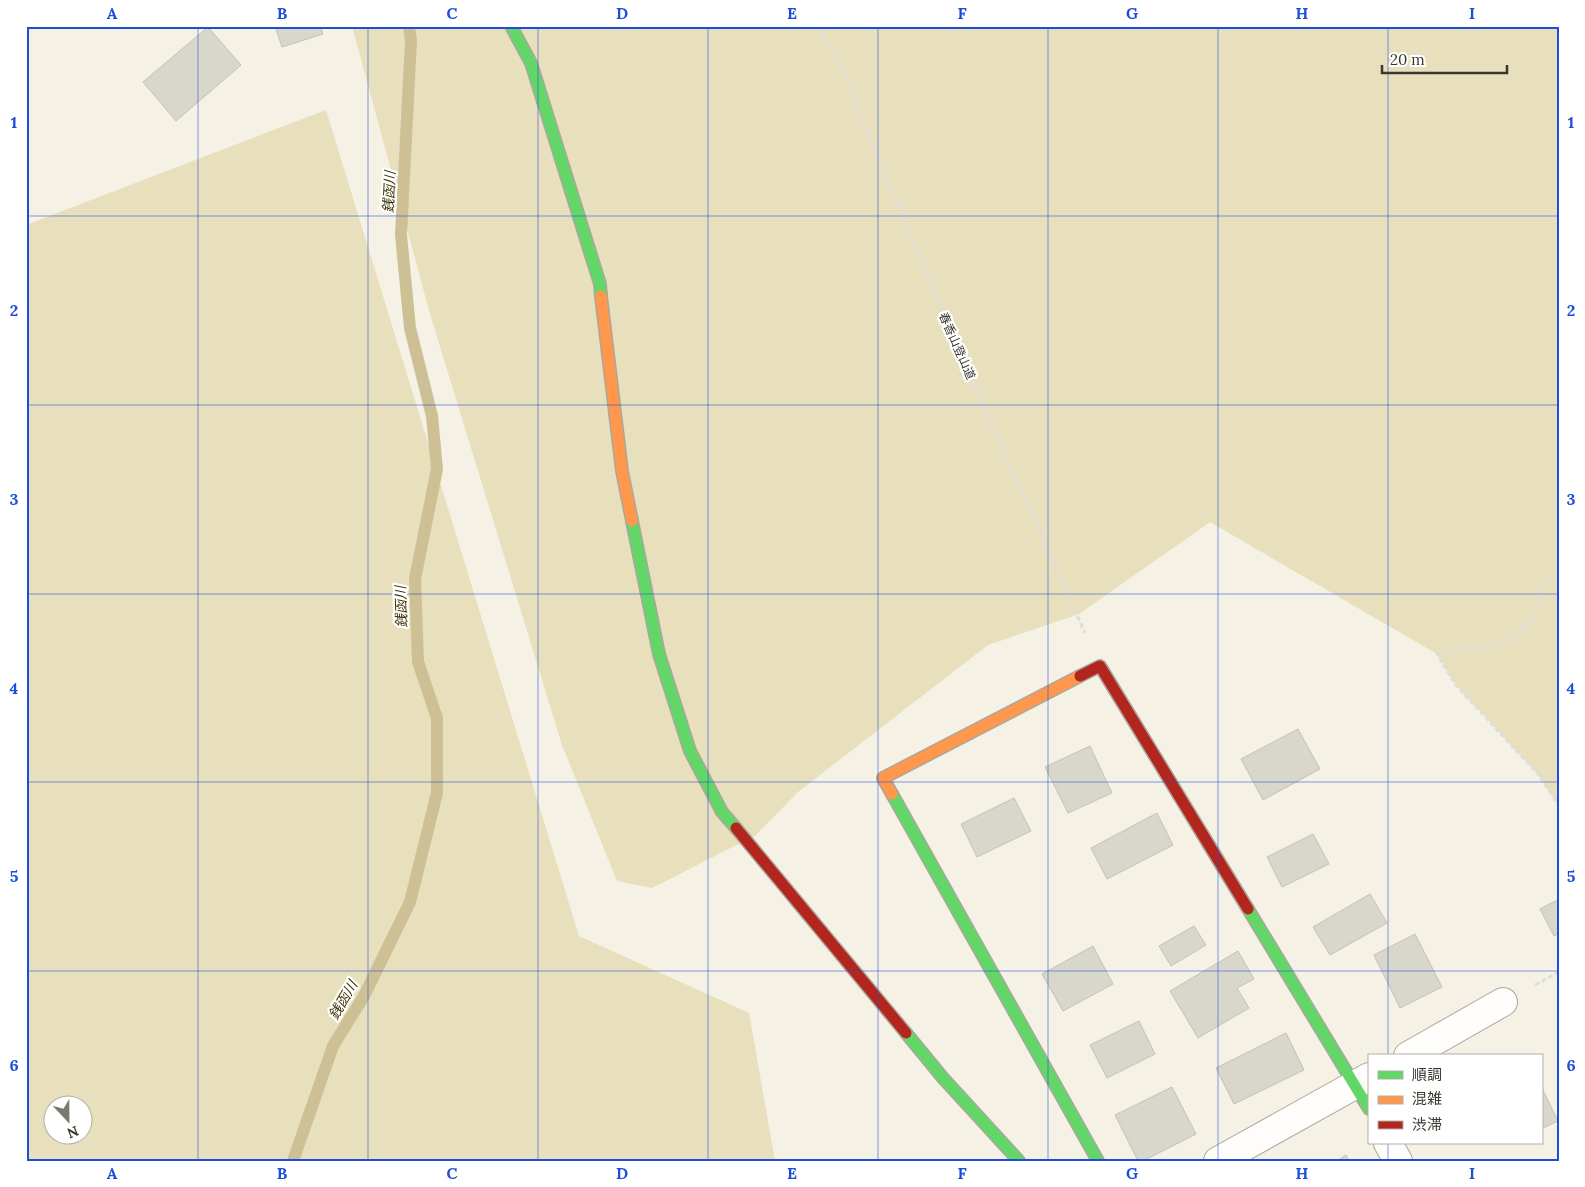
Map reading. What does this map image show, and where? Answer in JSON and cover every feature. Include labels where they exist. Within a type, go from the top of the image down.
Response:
[{"type":"street","points":[[512,26],[531,63],[600,284],[622,471],[659,654],[690,751],[722,812],[943,1078],[1019,1161]]},
{"type":"street","points":[[1098,1161],[883,778],[1100,666],[1362,1081],[1368,1105]]},
{"type":"street","points":[[1412,1054],[1504,1002]]},
{"type":"street","points":[[1218,1161],[1362,1081]]},
{"type":"street","points":[[1389,1144],[1398,1161]]},
{"type":"path","name":"春香山登山道","points":[[818,26],[845,75],[947,324],[1100,666]]},
{"type":"path","points":[[1559,576],[1544,584],[1534,617],[1506,643],[1437,654],[1456,684],[1538,774],[1559,806]]},
{"type":"shaded area","points":[[352,26],[1559,26],[1559,806],[1538,774],[1455,684],[1437,654],[1210,522],[1079,614],[988,645],[798,792],[756,835],[652,888],[617,881],[562,745],[430,314]]},
{"type":"shaded area","points":[[326,110],[579,936],[749,1013],[775,1161],[26,1161],[26,225]]},
{"type":"building","points":[[275,26],[320,26],[323,34],[282,47]]},
{"type":"building","points":[[208,27],[241,65],[176,121],[143,82]]},
{"type":"building","points":[[1298,729],[1320,769],[1263,800],[1241,759]]},
{"type":"building","points":[[1090,746],[1112,793],[1068,813],[1045,767]]},
{"type":"building","points":[[1014,798],[1031,831],[977,857],[961,824]]},
{"type":"building","points":[[1157,813],[1173,845],[1107,879],[1091,848]]},
{"type":"building","points":[[1313,834],[1329,864],[1282,887],[1267,857]]},
{"type":"building","points":[[1370,894],[1387,923],[1330,955],[1313,927]]},
{"type":"building","points":[[1559,899],[1559,933],[1554,936],[1540,909]]},
{"type":"building","points":[[1194,926],[1206,945],[1171,966],[1159,946]]},
{"type":"building","points":[[1415,934],[1442,987],[1400,1008],[1374,955]]},
{"type":"building","points":[[1093,946],[1113,984],[1063,1011],[1042,974]]},
{"type":"building","points":[[1238,951],[1254,979],[1237,988],[1249,1008],[1198,1038],[1170,991]]},
{"type":"building","points":[[1139,1021],[1155,1054],[1107,1078],[1090,1045]]},
{"type":"building","points":[[1286,1033],[1304,1070],[1234,1104],[1216,1068]]},
{"type":"building","points":[[1172,1087],[1196,1134],[1143,1161],[1138,1161],[1115,1115]]},
{"type":"building","points":[[1542,1088],[1558,1121],[1542,1129]]},
{"type":"building","points":[[1346,1155],[1349,1161],[1337,1161]]},
{"type":"waterway","name":"銭函川","points":[[293,1161],[333,1046],[364,996],[410,902],[437,793],[437,718],[418,662],[415,579],[437,469],[432,416],[410,328],[401,235],[411,41],[409,26]]},
{"type":"traffic: fast","points":[[511,26],[531,63],[600,284],[601,296]]},
{"type":"traffic: fast","points":[[632,521],[659,654],[690,751],[722,812],[736,828]]},
{"type":"traffic: fast","points":[[892,794],[1098,1161]]},
{"type":"traffic: fast","points":[[1248,909],[1368,1107]]},
{"type":"traffic: fast","points":[[906,1033],[943,1078],[1019,1161]]},
{"type":"traffic: slow","points":[[601,296],[622,471],[632,521]]},
{"type":"traffic: slow","points":[[892,794],[883,778],[1080,676]]},
{"type":"traffic: jam","points":[[1080,676],[1100,666],[1248,909]]},
{"type":"traffic: jam","points":[[736,828],[906,1033]]}]
